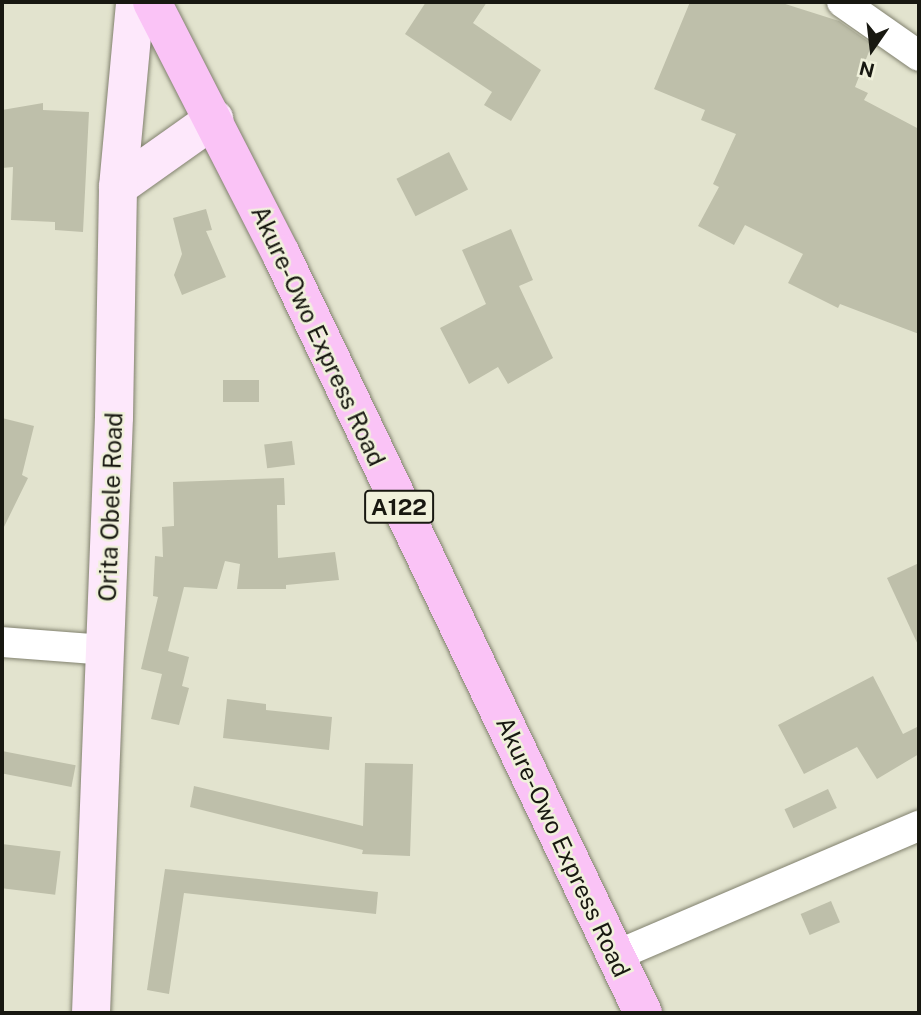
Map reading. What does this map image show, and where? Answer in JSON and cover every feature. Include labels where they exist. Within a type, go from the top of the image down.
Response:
[{"type":"highway","name":"Akure-Owo Express Road","points":[[152,2],[214,119],[643,1013]]},
{"type":"main road","name":"Orita Obele Road","points":[[91,1013],[106,650],[118,187],[135,2]]},
{"type":"main road","points":[[118,187],[214,119]]},
{"type":"street","points":[[842,2],[919,56]]},
{"type":"street","points":[[2,642],[106,650]]},
{"type":"street","points":[[615,956],[919,826]]},
{"type":"building","points":[[426,2],[487,2],[473,23],[541,70],[511,121],[484,105],[492,92],[405,34]]},
{"type":"building","points":[[690,2],[779,2],[839,21],[872,44],[855,87],[868,93],[864,100],[919,129],[919,334],[840,304],[838,308],[788,283],[803,254],[745,225],[734,245],[698,226],[719,187],[713,184],[736,134],[701,120],[705,110],[654,89]]},
{"type":"building","points":[[43,103],[43,110],[89,112],[83,232],[55,230],[55,222],[11,220],[13,167],[2,168],[2,110]]},
{"type":"building","points":[[449,152],[468,189],[415,216],[396,179]]},
{"type":"building","points":[[206,209],[212,230],[206,231],[226,277],[182,295],[174,275],[182,254],[173,218]]},
{"type":"building","points":[[511,229],[533,280],[519,286],[553,358],[508,384],[498,367],[469,384],[440,328],[486,304],[462,250]]},
{"type":"building","points":[[223,380],[259,380],[259,402],[223,402]]},
{"type":"building","points":[[2,418],[34,426],[22,475],[28,478],[2,531]]},
{"type":"building","points":[[292,441],[295,465],[267,468],[264,444]]},
{"type":"building","points":[[284,478],[285,505],[277,505],[278,558],[335,552],[339,580],[286,585],[286,589],[237,589],[240,564],[225,561],[217,589],[184,587],[168,651],[189,657],[182,686],[189,688],[179,725],[151,719],[162,674],[141,669],[158,597],[153,596],[155,556],[163,557],[162,527],[174,526],[173,482]]},
{"type":"building","points":[[919,563],[919,647],[887,578]]},
{"type":"building","points":[[873,676],[903,734],[919,726],[919,754],[877,779],[857,747],[804,774],[778,725]]},
{"type":"building","points":[[227,699],[266,704],[266,710],[332,717],[329,750],[223,738]]},
{"type":"building","points":[[2,751],[76,765],[71,787],[2,773]]},
{"type":"building","points":[[365,763],[413,764],[410,856],[362,854],[363,850],[190,807],[194,786],[363,826]]},
{"type":"building","points":[[828,789],[837,808],[793,828],[784,809]]},
{"type":"building","points":[[2,844],[61,851],[55,895],[2,888]]},
{"type":"building","points":[[165,869],[378,892],[376,914],[184,893],[169,994],[147,990]]},
{"type":"building","points":[[831,901],[840,922],[810,935],[801,914]]}]
